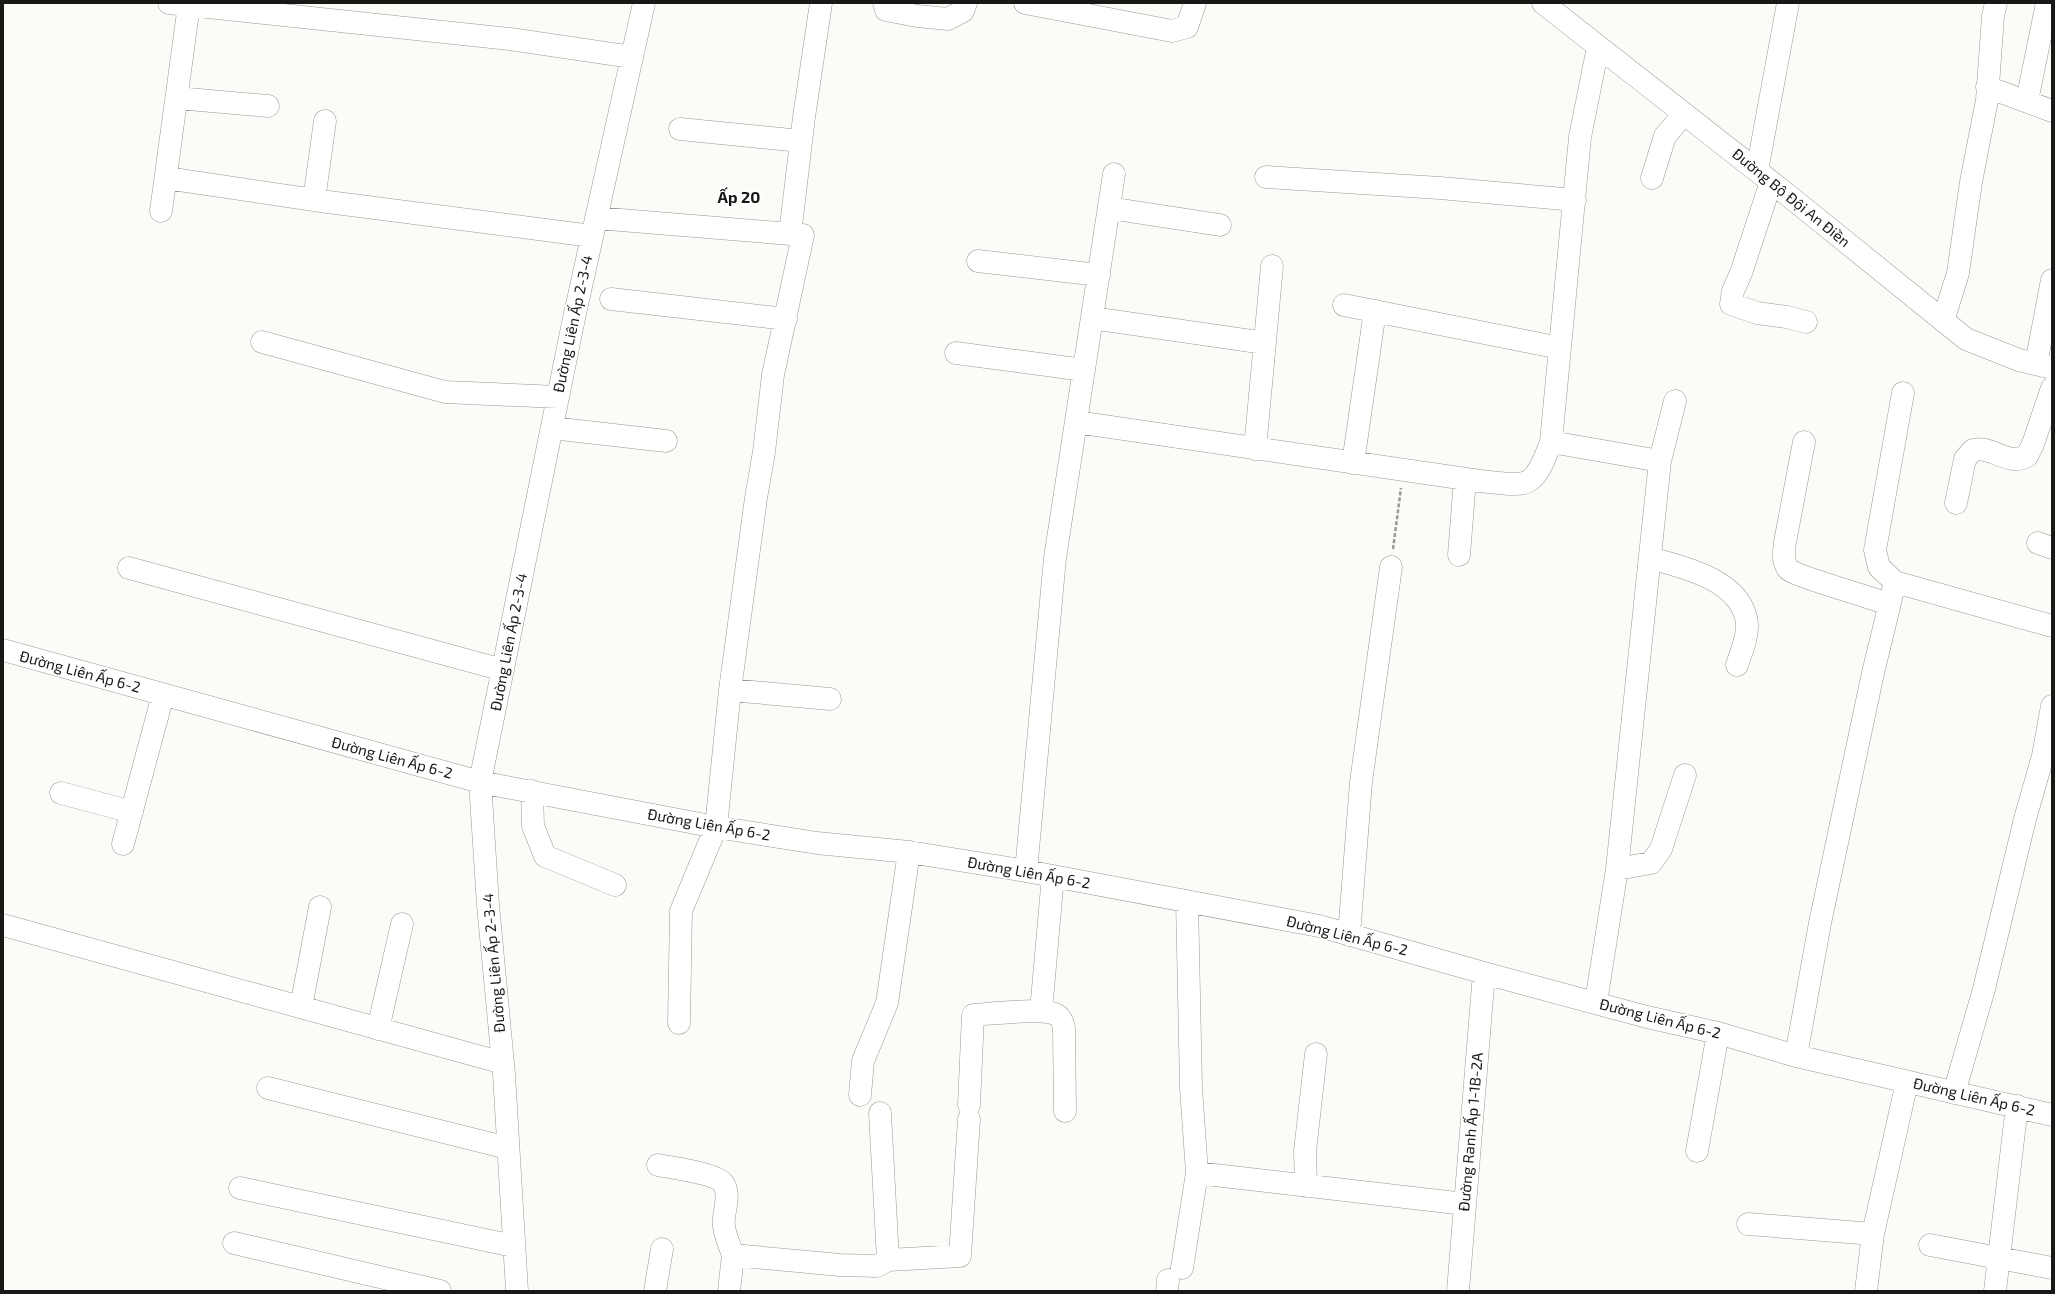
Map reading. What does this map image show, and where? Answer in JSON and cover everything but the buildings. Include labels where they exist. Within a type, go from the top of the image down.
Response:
[{"type":"street","name":"Đường Liên Ấp 2-3-4","points":[[517,1291],[503,1063],[488,906],[480,782],[558,397],[644,3]]},
{"type":"street","points":[[790,234],[801,141],[821,3]]},
{"type":"street","points":[[884,3],[886,10],[916,16],[948,19],[963,11],[966,3]]},
{"type":"street","points":[[1025,3],[1172,31],[1187,27],[1195,3]]},
{"type":"street","name":"Đường Bộ Đội An Điền","points":[[1543,3],[1764,177],[1966,339],[2019,360],[2044,366]]},
{"type":"street","points":[[1788,3],[1764,177],[1741,273],[1733,291],[1731,304],[1757,313],[1786,317],[1806,322]]},
{"type":"street","points":[[1943,321],[1958,273],[1987,87],[1993,16],[1996,3]]},
{"type":"street","points":[[2026,101],[2047,3]]},
{"type":"street","points":[[161,211],[176,98],[179,4],[510,39],[632,57]]},
{"type":"street","points":[[1076,422],[1255,450],[1517,485],[1533,480],[1541,468],[1550,442],[1580,137],[1598,47]]},
{"type":"street","points":[[1987,87],[2052,111]]},
{"type":"street","points":[[176,98],[268,106]]},
{"type":"street","points":[[1652,178],[1665,136],[1684,114]]},
{"type":"street","points":[[314,200],[325,121]]},
{"type":"street","points":[[680,129],[801,141]]},
{"type":"street","points":[[1026,871],[1055,558],[1114,174]]},
{"type":"street","points":[[1266,177],[1440,188],[1575,200]]},
{"type":"street","points":[[166,178],[314,200],[594,227],[803,235],[773,375],[764,452],[756,498],[730,690],[716,827],[681,911],[679,1022]]},
{"type":"street","points":[[1109,208],[1220,225]]},
{"type":"street","points":[[978,261],[1099,275]]},
{"type":"street","points":[[1255,450],[1272,266]]},
{"type":"street","points":[[2044,366],[2052,280]]},
{"type":"street","points":[[610,299],[786,319]]},
{"type":"street","points":[[1344,304],[1560,348]]},
{"type":"street","points":[[1353,463],[1375,310]]},
{"type":"street","points":[[1092,318],[1265,343]]},
{"type":"street","points":[[262,342],[445,392],[558,397]]},
{"type":"street","points":[[956,353],[1084,370]]},
{"type":"street","points":[[1956,503],[1965,459],[1973,450],[1987,450],[2012,459],[2021,459],[2027,456],[2039,427],[2052,388]]},
{"type":"street","points":[[1903,393],[1875,550],[1879,567],[1895,582],[2052,626]]},
{"type":"street","points":[[1596,1002],[1617,869],[1660,461],[1675,401]]},
{"type":"street","points":[[552,428],[666,441]]},
{"type":"street","points":[[1550,442],[1660,461]]},
{"type":"street","points":[[1804,442],[1785,542],[1784,558],[1787,568],[1791,572],[1800,576],[1850,590],[1889,604]]},
{"type":"street","points":[[1458,555],[1465,478]]},
{"type":"street","points":[[1650,558],[1706,575],[1739,601],[1745,613],[1747,625],[1737,665]]},
{"type":"street","points":[[1349,935],[1361,782],[1391,567]]},
{"type":"street","points":[[129,568],[503,670]]},
{"type":"street","points":[[1796,1056],[1820,923],[1872,673],[1895,582]]},
{"type":"street","name":"Đường Liên Ấp 6-2","points":[[3,650],[480,782],[716,827],[817,843],[909,852],[1026,871],[1319,926],[1484,973],[1647,1017],[1718,1033],[1796,1056],[2052,1115]]},
{"type":"street","points":[[730,690],[830,699]]},
{"type":"street","points":[[123,844],[163,695]]},
{"type":"street","points":[[1954,1093],[1984,988],[2025,819],[2048,747],[2052,706]]},
{"type":"street","points":[[1617,869],[1651,863],[1662,849],[1685,775]]},
{"type":"street","points":[[532,791],[533,826],[545,856],[615,885]]},
{"type":"street","points":[[61,792],[132,812]]},
{"type":"street","points":[[860,1095],[863,1061],[887,1003],[909,852]]},
{"type":"street","points":[[1041,1011],[1053,876]]},
{"type":"street","points":[[1172,1280],[1196,1174],[1191,1088],[1187,902]]},
{"type":"street","points":[[301,1007],[320,907]]},
{"type":"street","points":[[378,1029],[402,924]]},
{"type":"street","points":[[3,925],[503,1063]]},
{"type":"street","name":"Đường Ranh Ấp 1-1B-2A","points":[[1458,1291],[1484,973]]},
{"type":"street","points":[[733,1255],[840,1265],[877,1266],[888,1260],[960,1256],[969,1112],[973,1015],[1041,1011],[1057,1014],[1062,1021],[1064,1028],[1065,1111]]},
{"type":"street","points":[[1697,1151],[1718,1033]]},
{"type":"street","points":[[1306,1186],[1305,1151],[1316,1054]]},
{"type":"street","points":[[1866,1291],[1872,1234],[1907,1082]]},
{"type":"street","points":[[268,1088],[508,1148]]},
{"type":"street","points":[[1995,1291],[2017,1106]]},
{"type":"street","points":[[880,1113],[888,1260]]},
{"type":"street","points":[[658,1165],[713,1177],[722,1182],[726,1188],[727,1200],[724,1226],[733,1255],[729,1291]]},
{"type":"street","points":[[1196,1174],[1465,1204]]},
{"type":"street","points":[[240,1188],[514,1246]]},
{"type":"street","points":[[1748,1224],[1872,1234]]},
{"type":"street","points":[[234,1243],[440,1291]]},
{"type":"street","points":[[1930,1245],[2052,1268]]},
{"type":"street","points":[[655,1291],[662,1249]]},
{"type":"path","points":[[1391,567],[1404,470]]},
{"type":"district","name":"Ấp 20","points":[[739,197]]}]
